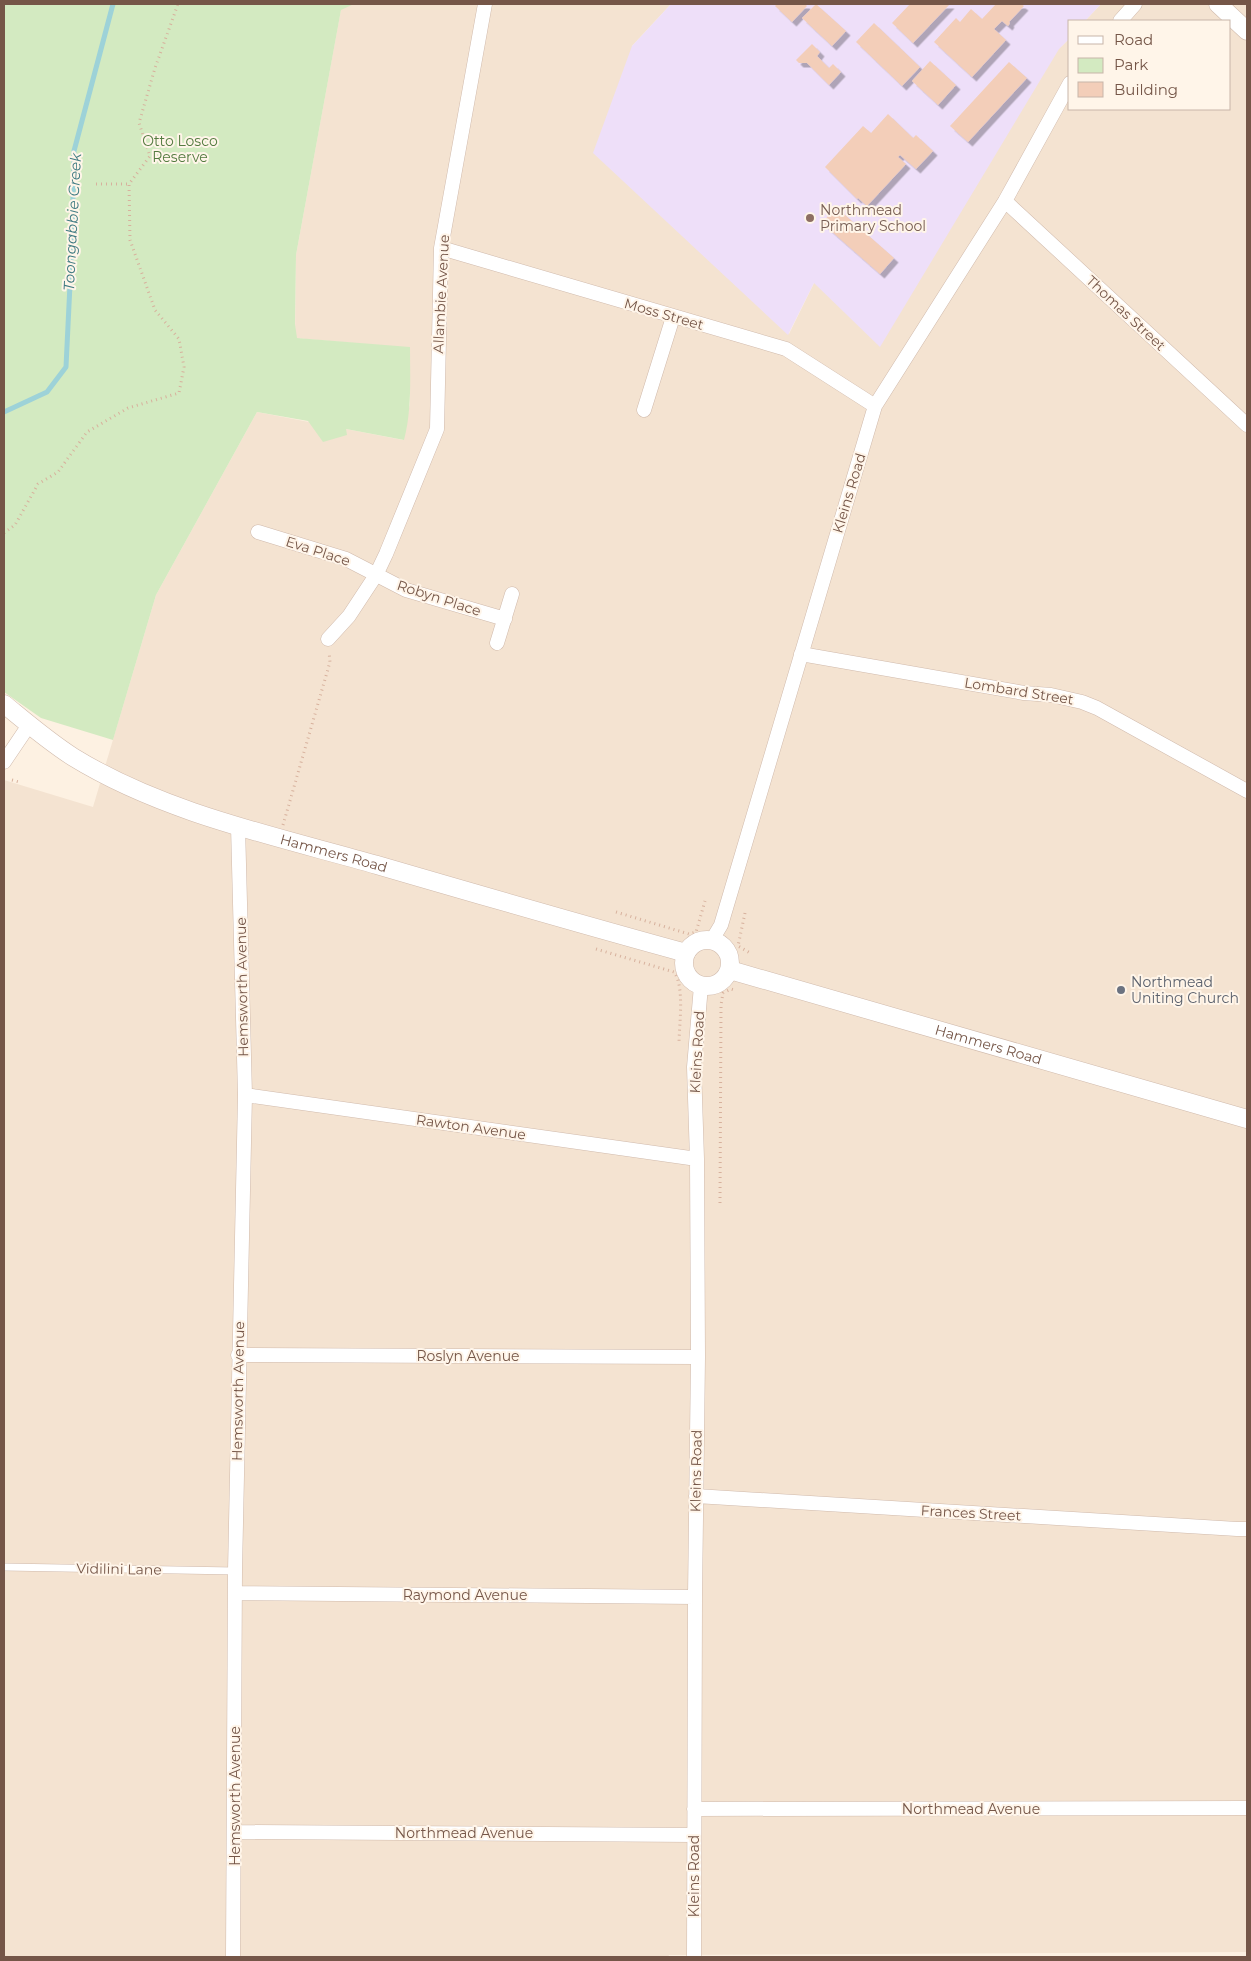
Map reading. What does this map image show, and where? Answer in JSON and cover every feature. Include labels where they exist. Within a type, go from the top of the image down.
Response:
[{"type":"street","name":"Allambie Avenue","points":[[328,639],[349,616],[376,575],[436,429],[441,248],[485,4]]},
{"type":"street","points":[[1121,20],[1135,4]]},
{"type":"street","points":[[1218,4],[1247,31]]},
{"type":"street","name":"Kleins Road","points":[[712,940],[720,925],[875,406],[1005,201],[1068,87]]},
{"type":"street","name":"Thomas Street","points":[[1005,201],[1247,425]]},
{"type":"street","name":"Moss Street","points":[[441,248],[786,349],[875,406]]},
{"type":"street","points":[[644,410],[673,317]]},
{"type":"street","name":"Eva Place","points":[[258,532],[346,559],[376,575]]},
{"type":"street","name":"Robyn Place","points":[[376,575],[406,590],[505,619]]},
{"type":"street","points":[[497,643],[512,594]]},
{"type":"street","name":"Lombard Street","points":[[801,654],[1024,693],[1051,695],[1082,702],[1109,714],[1247,791]]},
{"type":"street","name":"Hammers Road","points":[[4,704],[73,757],[115,779],[187,810],[686,953]]},
{"type":"street","points":[[4,762],[29,725]]},
{"type":"street","name":"Hemsworth Avenue","points":[[233,1957],[238,1355],[245,1095],[238,826]]},
{"type":"street","points":[[706,939],[712,940],[725,948],[731,962],[730,970],[722,981],[709,986],[702,986],[695,983],[686,973],[684,959],[686,953],[694,943],[706,939]]},
{"type":"street","name":"Hammers Road","points":[[730,970],[1247,1119]]},
{"type":"street","name":"Kleins Road","points":[[694,1957],[698,1357],[697,1159],[694,1067],[702,986]]},
{"type":"street","name":"Rawton Avenue","points":[[245,1095],[697,1159]]},
{"type":"street","name":"Roslyn Avenue","points":[[238,1355],[698,1357]]},
{"type":"street","name":"Frances Street","points":[[696,1496],[1217,1528],[1247,1528]]},
{"type":"street","name":"Raymond Avenue","points":[[236,1593],[695,1597]]},
{"type":"street","name":"Northmead Avenue","points":[[694,1809],[1247,1808]]},
{"type":"street","name":"Northmead Avenue","points":[[234,1832],[694,1834]]},
{"type":"lane","name":"Vidilini Lane","points":[[4,1567],[235,1571]]},
{"type":"path","points":[[4,533],[15,525],[38,484],[58,472],[87,432],[128,408],[179,393],[184,367],[179,339],[155,310],[130,240],[129,184],[150,156],[139,123],[155,68],[178,4]]},
{"type":"path","points":[[96,184],[129,184]]},
{"type":"path","points":[[280,837],[330,662],[328,639]]},
{"type":"path","points":[[12,780],[19,782]]},
{"type":"path","points":[[616,912],[689,934],[696,932],[706,901]]},
{"type":"path","points":[[745,913],[738,946],[752,954]]},
{"type":"path","points":[[596,950],[674,972],[679,978],[680,993],[678,1044]]},
{"type":"path","points":[[720,1203],[721,1004],[723,993],[731,989],[738,991]]},
{"type":"shaded area","points":[[342,4],[671,4],[632,46],[789,334],[814,283],[1068,40],[1068,110],[1231,110],[1231,20],[1086,20],[1101,4],[1247,4],[1247,1952],[669,1955],[668,1957],[4,1957],[4,780],[93,807],[156,595],[257,412],[403,440],[410,403],[410,348],[295,338],[296,255]]},
{"type":"shaded area","name":"Northmead Primary School","points":[[671,4],[1101,4],[1086,20],[1068,20],[1068,40],[1059,49],[880,347],[814,283],[788,335],[593,153],[632,46]]},
{"type":"green space","name":"Otto Losco Reserve","points":[[4,4],[354,4],[341,10],[296,255],[295,324],[297,338],[410,347],[409,406],[404,440],[346,429],[347,435],[323,442],[308,421],[257,412],[156,595],[113,740],[41,718],[4,692]]},
{"type":"building","points":[[777,4],[805,4],[807,6],[792,22],[775,6]]},
{"type":"building","points":[[816,4],[846,31],[832,46],[802,18]]},
{"type":"building","points":[[910,4],[950,4],[913,43],[892,23]]},
{"type":"building","points":[[996,4],[1021,4],[1024,6],[1009,22],[1008,26],[1002,21],[994,29],[1006,40],[972,77],[934,42],[956,18],[960,22],[971,9],[982,19]]},
{"type":"building","points":[[874,23],[920,67],[902,86],[856,42]]},
{"type":"building","points":[[812,44],[820,52],[817,56],[829,68],[833,64],[841,72],[829,85],[807,63],[799,63],[796,60]]},
{"type":"building","points":[[930,61],[956,85],[938,105],[912,81]]},
{"type":"building","points":[[1009,62],[1027,78],[968,142],[950,126]]},
{"type":"building","points":[[888,114],[913,138],[916,135],[933,151],[916,169],[900,155],[898,157],[906,164],[867,206],[857,199],[825,167],[863,126],[871,133]]},
{"type":"building","points":[[836,207],[894,258],[880,274],[822,223]]},
{"type":"waterway","name":"Toongabbie Creek","points":[[4,412],[47,392],[66,367],[74,151],[113,4]]},
{"type":"place","name":"Northmead Primary School","points":[[810,218]]},
{"type":"place","name":"Northmead Uniting Church","points":[[1121,990]]}]
